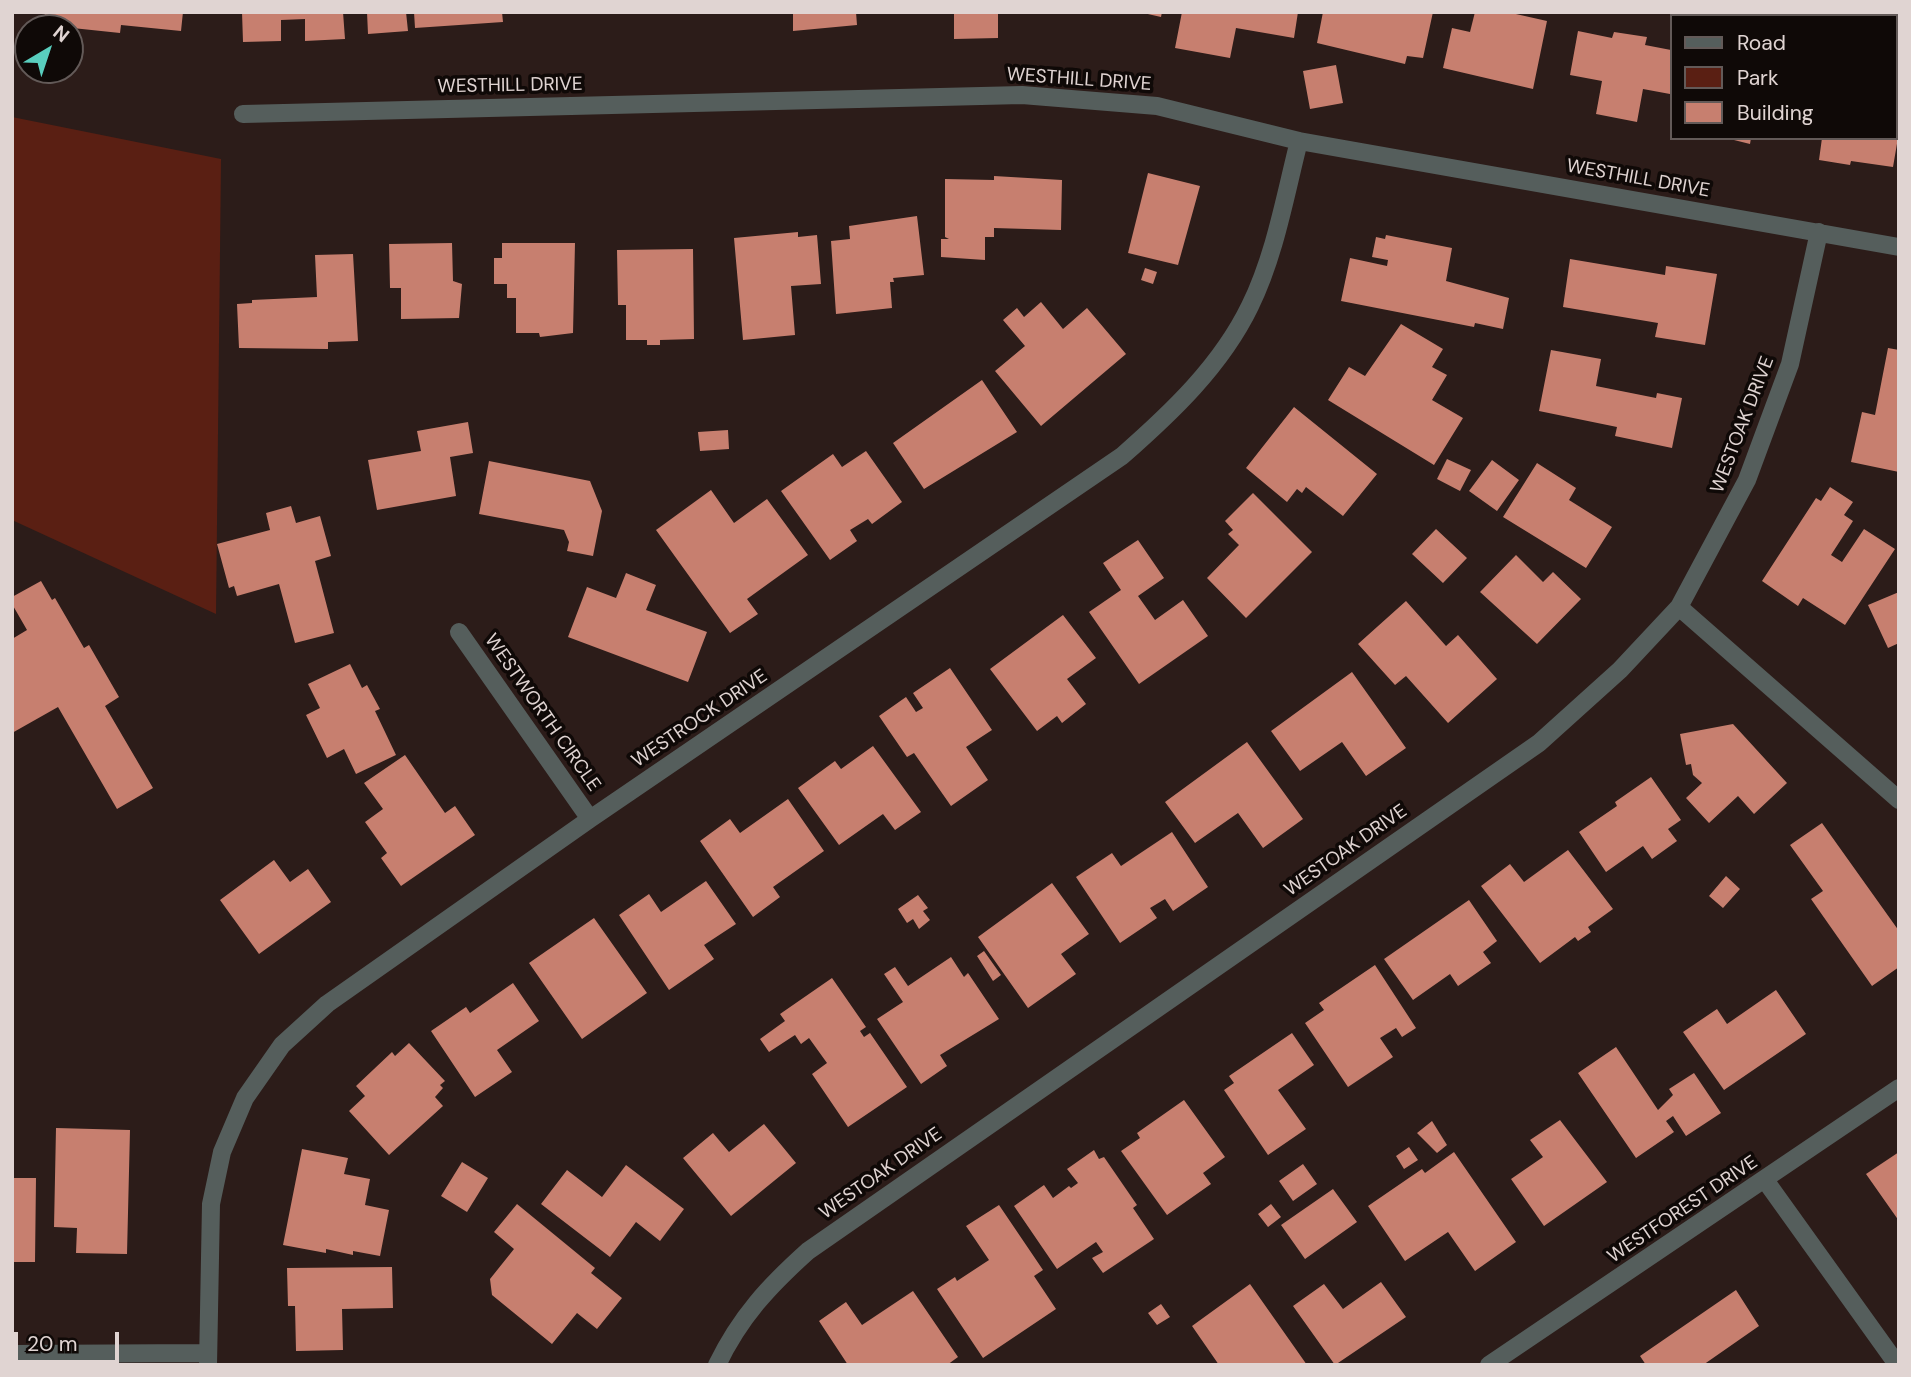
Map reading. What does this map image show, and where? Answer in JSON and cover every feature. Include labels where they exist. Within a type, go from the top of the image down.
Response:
[{"type":"street","name":"WESTHILL DRIVE","points":[[243,114],[1022,95],[1157,106],[1299,141],[1899,247]]},
{"type":"street","name":"WESTROCK DRIVE","points":[[207,1359],[211,1204],[222,1152],[245,1098],[282,1045],[327,1004],[590,819],[1122,456],[1174,410],[1216,361],[1250,306],[1270,253],[1299,141]]},
{"type":"street","name":"WESTOAK DRIVE","points":[[717,1365],[741,1322],[771,1285],[808,1251],[1539,743],[1620,670],[1679,607],[1747,480],[1790,364],[1819,232]]},
{"type":"street","points":[[1679,607],[1899,800]]},
{"type":"street","name":"WESTWORTH CIRCLE","points":[[459,632],[590,819]]},
{"type":"street","name":"WESTFOREST DRIVE","points":[[1489,1365],[1899,1088]]},
{"type":"street","points":[[1765,1180],[1894,1360]]},
{"type":"street","points":[[12,1354],[207,1359]]},
{"type":"green space","points":[[12,117],[221,159],[216,614],[12,520]]},
{"type":"building","points":[[183,12],[181,31],[121,25],[120,33],[84,29],[84,14],[45,14]]},
{"type":"building","points":[[242,12],[343,12],[345,39],[305,41],[305,19],[281,20],[281,41],[243,42]]},
{"type":"building","points":[[367,12],[406,12],[408,31],[368,34]]},
{"type":"building","points":[[414,12],[502,12],[503,22],[415,28]]},
{"type":"building","points":[[793,12],[856,12],[857,25],[793,31]]},
{"type":"building","points":[[954,12],[998,12],[998,38],[954,39]]},
{"type":"building","points":[[1139,12],[1162,12],[1161,17]]},
{"type":"building","points":[[1182,12],[1298,12],[1294,38],[1236,28],[1230,58],[1175,48]]},
{"type":"building","points":[[1323,12],[1433,12],[1423,58],[1407,56],[1405,64],[1317,43]]},
{"type":"building","points":[[1475,12],[1507,12],[1547,21],[1533,89],[1443,68],[1452,28],[1470,32]]},
{"type":"building","points":[[1578,31],[1612,38],[1614,32],[1647,37],[1645,45],[1670,50],[1670,94],[1643,89],[1637,122],[1596,114],[1602,81],[1570,75]]},
{"type":"building","points":[[1899,63],[1899,132],[1893,167],[1819,160],[1822,140],[1897,140]]},
{"type":"building","points":[[1336,65],[1343,103],[1310,109],[1303,71]]},
{"type":"building","points":[[1734,140],[1751,140],[1750,144]]},
{"type":"building","points":[[1148,173],[1200,186],[1178,265],[1128,253]]},
{"type":"building","points":[[994,176],[1062,180],[1061,230],[994,228],[994,237],[985,237],[985,260],[941,257],[941,239],[949,239],[945,237],[945,179],[994,180]]},
{"type":"building","points":[[917,216],[924,275],[893,278],[894,282],[890,282],[892,308],[836,314],[831,241],[850,239],[849,226]]},
{"type":"building","points":[[798,232],[798,237],[817,235],[821,284],[791,286],[795,335],[743,340],[734,238]]},
{"type":"building","points":[[1386,235],[1452,248],[1446,281],[1509,298],[1503,329],[1475,323],[1474,327],[1341,301],[1350,258],[1387,266],[1388,260],[1372,257],[1376,237],[1385,239]]},
{"type":"building","points":[[452,243],[453,281],[462,284],[459,318],[401,319],[401,288],[390,288],[389,244]]},
{"type":"building","points":[[502,243],[575,243],[573,333],[540,337],[539,333],[516,333],[516,298],[507,298],[507,284],[494,284],[494,258],[502,258]]},
{"type":"building","points":[[693,249],[694,339],[660,340],[660,345],[647,345],[647,340],[626,340],[626,305],[618,305],[617,250]]},
{"type":"building","points":[[353,254],[358,341],[328,342],[328,349],[239,348],[237,304],[252,303],[252,300],[317,297],[315,255]]},
{"type":"building","points":[[1570,259],[1665,275],[1666,266],[1717,274],[1705,345],[1655,337],[1658,323],[1563,307]]},
{"type":"building","points":[[1145,268],[1157,272],[1153,284],[1141,280]]},
{"type":"building","points":[[1041,302],[1063,329],[1087,308],[1126,354],[1041,426],[995,371],[1025,346],[1003,320],[1017,308],[1024,317]]},
{"type":"building","points":[[1401,324],[1443,349],[1432,367],[1447,375],[1432,400],[1463,418],[1434,465],[1328,400],[1349,367],[1365,376]]},
{"type":"building","points":[[1888,348],[1899,350],[1899,472],[1851,462],[1862,412],[1875,415]]},
{"type":"building","points":[[1551,350],[1601,359],[1596,386],[1656,398],[1657,393],[1682,398],[1672,448],[1615,436],[1617,427],[1539,411]]},
{"type":"building","points":[[982,380],[1017,432],[924,489],[893,443]]},
{"type":"building","points":[[1294,407],[1377,474],[1343,516],[1306,487],[1302,493],[1297,489],[1287,502],[1246,468]]},
{"type":"building","points":[[468,422],[473,453],[450,457],[456,496],[377,510],[368,460],[421,451],[417,431]]},
{"type":"building","points":[[728,430],[729,449],[700,451],[698,432]]},
{"type":"building","points":[[866,451],[902,502],[872,524],[868,519],[850,530],[857,541],[830,560],[781,491],[833,454],[842,467]]},
{"type":"building","points":[[1447,459],[1471,470],[1460,491],[1437,479]]},
{"type":"building","points":[[1492,460],[1519,480],[1497,511],[1469,491]]},
{"type":"building","points":[[489,461],[590,481],[602,511],[593,556],[567,551],[569,542],[564,530],[479,514]]},
{"type":"building","points":[[1537,463],[1576,488],[1569,500],[1612,527],[1586,568],[1503,517]]},
{"type":"building","points":[[1830,487],[1853,502],[1844,515],[1853,521],[1831,555],[1842,562],[1864,529],[1895,549],[1845,625],[1803,598],[1798,606],[1762,581],[1816,498],[1821,501]]},
{"type":"building","points":[[711,490],[734,523],[767,499],[808,555],[747,599],[758,614],[730,633],[656,530]]},
{"type":"building","points":[[1253,493],[1312,552],[1246,618],[1207,578],[1239,545],[1228,534],[1233,530],[1225,521]]},
{"type":"building","points":[[291,506],[296,523],[320,516],[331,556],[315,561],[334,633],[295,643],[279,584],[237,596],[234,586],[229,588],[217,544],[270,530],[266,513]]},
{"type":"building","points":[[1436,529],[1467,558],[1443,583],[1412,554]]},
{"type":"building","points":[[1138,540],[1164,578],[1138,596],[1155,620],[1183,600],[1208,636],[1139,684],[1089,612],[1121,590],[1103,563]]},
{"type":"building","points":[[1516,555],[1543,582],[1553,572],[1581,599],[1537,644],[1480,592]]},
{"type":"building","points":[[626,573],[656,585],[646,610],[707,632],[688,682],[568,637],[587,587],[616,598]]},
{"type":"building","points":[[41,581],[52,600],[55,598],[84,648],[89,645],[119,697],[105,706],[153,788],[117,809],[58,707],[12,733],[12,639],[27,630],[12,604],[12,597]]},
{"type":"building","points":[[1899,592],[1899,643],[1888,648],[1868,605]]},
{"type":"building","points":[[1406,601],[1446,646],[1458,635],[1497,679],[1448,723],[1406,676],[1395,685],[1358,644]]},
{"type":"building","points":[[1063,615],[1096,658],[1067,679],[1086,704],[1062,723],[1057,716],[1037,731],[990,669]]},
{"type":"building","points":[[350,664],[362,688],[367,685],[380,709],[375,711],[396,755],[356,774],[344,749],[327,758],[306,715],[320,708],[308,684]]},
{"type":"building","points":[[950,668],[992,730],[966,747],[988,780],[951,806],[914,753],[907,757],[879,716],[906,697],[916,712],[923,708],[913,693]]},
{"type":"building","points":[[1352,672],[1406,748],[1366,776],[1342,742],[1300,771],[1271,731]]},
{"type":"building","points":[[1733,724],[1787,783],[1754,814],[1738,796],[1709,823],[1686,798],[1702,783],[1693,775],[1691,764],[1686,765],[1680,734]]},
{"type":"building","points":[[1247,742],[1303,819],[1263,848],[1238,813],[1195,843],[1165,802]]},
{"type":"building","points":[[873,746],[921,812],[895,830],[883,814],[839,845],[798,788],[835,761],[841,769]]},
{"type":"building","points":[[405,755],[445,813],[455,806],[475,835],[401,886],[381,858],[387,853],[365,822],[383,809],[364,783]]},
{"type":"building","points":[[1651,777],[1681,820],[1668,829],[1677,841],[1652,859],[1643,846],[1606,872],[1579,832],[1617,806],[1615,802]]},
{"type":"building","points":[[788,799],[824,851],[773,887],[780,897],[753,917],[700,841],[730,819],[740,833]]},
{"type":"building","points":[[1822,823],[1899,931],[1899,967],[1872,986],[1811,899],[1823,891],[1790,845]]},
{"type":"building","points":[[1172,832],[1208,887],[1173,911],[1165,899],[1150,908],[1157,918],[1120,943],[1076,877],[1112,853],[1121,866]]},
{"type":"building","points":[[1568,850],[1613,909],[1588,927],[1591,932],[1578,941],[1575,937],[1540,963],[1481,886],[1510,864],[1524,882]]},
{"type":"building","points":[[274,860],[290,882],[308,869],[331,902],[259,954],[220,900]]},
{"type":"building","points":[[1726,876],[1740,889],[1723,908],[1709,896]]},
{"type":"building","points":[[706,881],[736,924],[704,945],[714,959],[669,990],[619,915],[649,894],[661,912]]},
{"type":"building","points":[[1052,883],[1089,934],[1061,954],[1076,974],[1028,1008],[978,937]]},
{"type":"building","points":[[918,895],[928,908],[923,911],[930,920],[919,929],[913,919],[907,923],[898,909]]},
{"type":"building","points":[[1469,900],[1497,941],[1483,952],[1491,963],[1458,986],[1450,974],[1413,1000],[1384,959]]},
{"type":"building","points":[[594,918],[647,993],[582,1039],[529,963]]},
{"type":"building","points":[[984,951],[1001,975],[993,981],[977,956]]},
{"type":"building","points":[[951,957],[964,977],[968,973],[999,1019],[940,1055],[947,1066],[921,1084],[877,1019],[903,1002],[884,974],[895,967],[908,986]]},
{"type":"building","points":[[1375,965],[1416,1028],[1402,1037],[1396,1028],[1380,1038],[1393,1057],[1348,1087],[1305,1023],[1324,1010],[1319,1003]]},
{"type":"building","points":[[832,978],[866,1027],[860,1031],[864,1037],[870,1033],[907,1087],[848,1127],[812,1074],[827,1063],[809,1038],[801,1044],[795,1035],[769,1052],[760,1039],[785,1021],[780,1014]]},
{"type":"building","points":[[513,983],[539,1021],[497,1050],[512,1072],[475,1097],[431,1031],[466,1007],[470,1013]]},
{"type":"building","points":[[1776,990],[1806,1034],[1724,1090],[1683,1032],[1717,1009],[1727,1024]]},
{"type":"building","points":[[1292,1033],[1314,1065],[1278,1090],[1306,1129],[1268,1155],[1224,1090],[1234,1083],[1229,1076]]},
{"type":"building","points":[[409,1043],[445,1081],[440,1085],[443,1088],[435,1097],[443,1106],[389,1155],[349,1111],[365,1096],[356,1086],[392,1052],[395,1056]]},
{"type":"building","points":[[1616,1047],[1658,1110],[1673,1095],[1669,1089],[1694,1073],[1721,1113],[1686,1136],[1673,1116],[1666,1121],[1674,1132],[1636,1158],[1578,1073]]},
{"type":"building","points":[[1184,1100],[1225,1157],[1203,1173],[1211,1184],[1167,1215],[1121,1151],[1140,1138],[1137,1133]]},
{"type":"building","points":[[1560,1120],[1607,1182],[1544,1226],[1511,1179],[1543,1157],[1530,1140]]},
{"type":"building","points":[[1432,1121],[1447,1145],[1437,1153],[1417,1133]]},
{"type":"building","points":[[764,1124],[796,1163],[731,1216],[683,1158],[713,1133],[729,1152]]},
{"type":"building","points":[[56,1128],[130,1130],[127,1254],[76,1253],[77,1228],[54,1227]]},
{"type":"building","points":[[1409,1147],[1418,1160],[1404,1169],[1396,1156]]},
{"type":"building","points":[[302,1149],[348,1158],[344,1174],[370,1179],[365,1205],[389,1210],[380,1256],[353,1251],[353,1255],[326,1249],[326,1253],[283,1245]]},
{"type":"building","points":[[1094,1150],[1099,1159],[1104,1157],[1137,1205],[1133,1208],[1154,1239],[1103,1273],[1092,1258],[1103,1252],[1096,1242],[1057,1269],[1014,1206],[1044,1185],[1053,1198],[1069,1186],[1071,1188],[1078,1183],[1067,1169]]},
{"type":"building","points":[[1454,1152],[1516,1242],[1475,1271],[1448,1232],[1405,1261],[1368,1206],[1422,1169],[1425,1173]]},
{"type":"building","points":[[1899,1152],[1899,1221],[1866,1174]]},
{"type":"building","points":[[462,1162],[488,1178],[467,1212],[441,1196]]},
{"type":"building","points":[[1303,1164],[1317,1184],[1293,1201],[1279,1181]]},
{"type":"building","points":[[626,1165],[684,1209],[660,1241],[636,1222],[610,1257],[541,1204],[567,1170],[602,1197]]},
{"type":"building","points":[[12,1178],[36,1178],[35,1262],[12,1262]]},
{"type":"building","points":[[1333,1189],[1357,1222],[1305,1259],[1281,1225]]},
{"type":"building","points":[[517,1204],[595,1268],[591,1273],[622,1298],[597,1329],[577,1313],[552,1344],[492,1295],[490,1279],[514,1249],[494,1232]]},
{"type":"building","points":[[1271,1204],[1281,1217],[1268,1227],[1258,1214]]},
{"type":"building","points":[[999,1205],[1043,1270],[1034,1276],[1056,1309],[983,1358],[937,1289],[955,1277],[957,1281],[989,1260],[966,1226]]},
{"type":"building","points":[[392,1267],[393,1308],[342,1309],[343,1350],[296,1351],[295,1306],[288,1306],[287,1268]]},
{"type":"building","points":[[1381,1282],[1406,1317],[1335,1365],[1293,1306],[1324,1284],[1343,1309]]},
{"type":"building","points":[[1250,1284],[1307,1365],[1219,1365],[1192,1326]]},
{"type":"building","points":[[1736,1290],[1759,1326],[1703,1365],[1646,1365],[1640,1356]]},
{"type":"building","points":[[913,1291],[958,1357],[947,1365],[848,1365],[819,1321],[846,1302],[862,1325]]},
{"type":"building","points":[[1161,1304],[1170,1317],[1157,1325],[1148,1313]]}]
